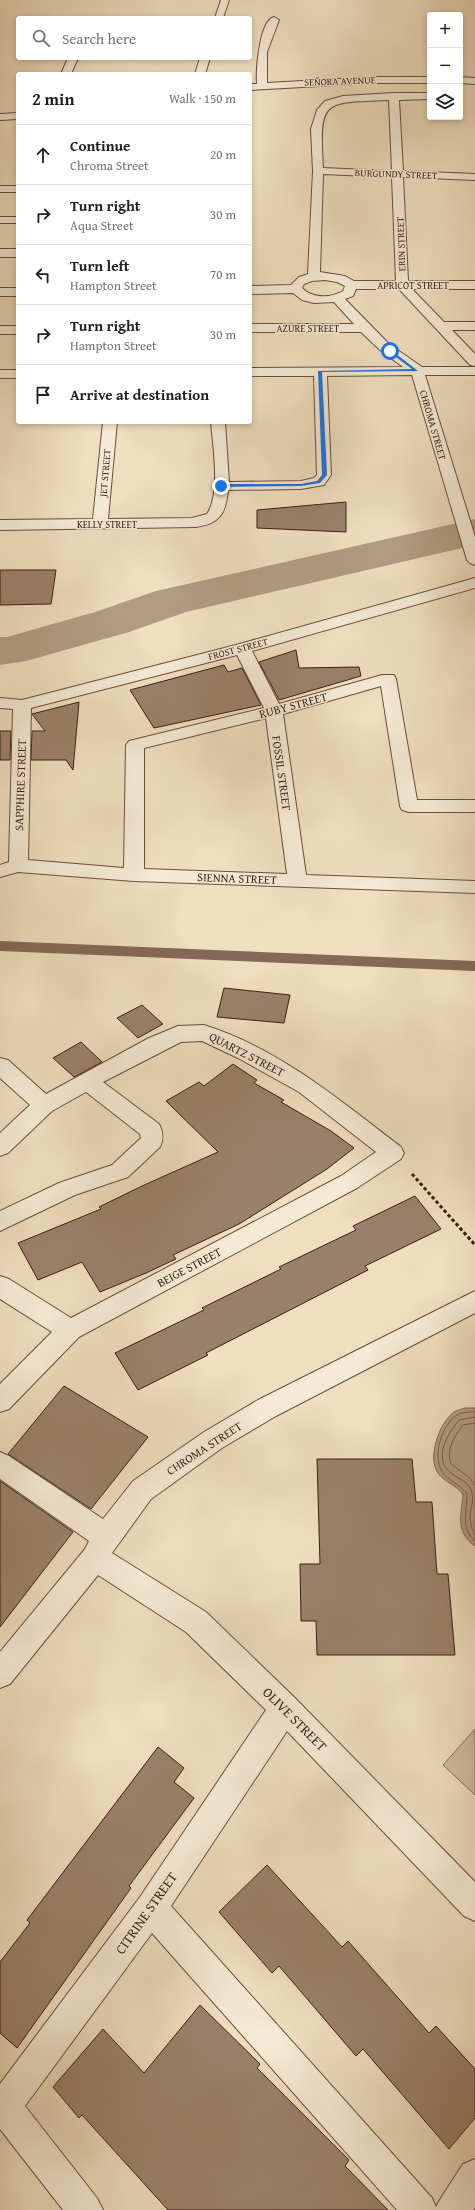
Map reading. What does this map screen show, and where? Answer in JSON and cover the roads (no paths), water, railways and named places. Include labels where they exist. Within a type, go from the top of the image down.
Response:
[{"type":"street","points":[[220,16],[225,0]]},
{"type":"street","points":[[262,86],[260,64],[262,50],[274,20]]},
{"type":"street","points":[[67,72],[72,60]]},
{"type":"street","points":[[201,72],[204,60]]},
{"type":"street","name":"SEÑORA AVENUE","points":[[252,87],[373,80],[427,80]]},
{"type":"street","points":[[463,80],[475,81]]},
{"type":"street","name":"ERIN STREET","points":[[394,96],[399,173],[402,285],[443,326],[475,362]]},
{"type":"street","points":[[314,277],[318,171],[316,129],[322,110],[329,102],[343,99],[427,96]]},
{"type":"street","points":[[0,117],[16,116]]},
{"type":"street","name":"BURGUNDY STREET","points":[[318,171],[475,177]]},
{"type":"street","points":[[0,189],[16,189]]},
{"type":"street","points":[[0,220],[16,220]]},
{"type":"street","points":[[0,253],[16,253]]},
{"type":"street","points":[[252,290],[296,289],[309,298],[337,298],[349,293],[350,286],[341,279],[334,277],[314,277],[302,280],[297,284],[296,289]]},
{"type":"street","name":"APRICOT STREET","points":[[350,286],[475,285]]},
{"type":"street","points":[[0,292],[16,292]]},
{"type":"street","points":[[337,298],[399,359],[417,370]]},
{"type":"street","points":[[443,326],[475,326]]},
{"type":"street","name":"AZURE STREET","points":[[252,328],[366,328]]},
{"type":"street","points":[[0,330],[16,330]]},
{"type":"street","points":[[252,372],[417,370],[475,371]]},
{"type":"street","name":"CHROMA STREET","points":[[417,370],[473,556]]},
{"type":"street","points":[[218,424],[221,486],[301,485],[319,482],[324,475],[320,371]]},
{"type":"street","points":[[0,374],[16,374]]},
{"type":"street","name":"JET STREET","points":[[100,524],[110,424]]},
{"type":"street","name":"KELLY STREET","points":[[0,525],[194,523],[212,516],[217,510],[221,486]]},
{"type":"street","name":"FROST STREET","points":[[0,702],[22,705],[242,649],[475,583]]},
{"type":"street","name":"FOSSIL STREET","points":[[242,649],[274,711],[297,880]]},
{"type":"street","name":"RUBY STREET","points":[[134,875],[135,745],[274,711],[388,679],[409,806],[475,806]]},
{"type":"street","name":"SAPPHIRE STREET","points":[[9,869],[22,705]]},
{"type":"street","name":"SIENNA STREET","points":[[9,869],[475,887]]},
{"type":"street","name":"QUARTZ STREET","points":[[0,1147],[44,1105],[86,1081],[178,1034],[204,1033],[246,1052],[307,1086],[393,1153]]},
{"type":"street","points":[[0,1066],[44,1105]]},
{"type":"street","points":[[0,1222],[67,1189],[120,1171],[152,1141],[151,1130],[86,1081]]},
{"type":"street","name":"BEIGE STREET","points":[[0,1401],[70,1330],[342,1186],[393,1153]]},
{"type":"street","points":[[0,1286],[70,1330]]},
{"type":"street","name":"CHROMA STREET","points":[[0,1674],[100,1547],[142,1490],[213,1440],[266,1408],[475,1301]]},
{"type":"street","name":"OLIVE STREET","points":[[0,1464],[100,1547],[196,1622],[285,1708],[475,1905]]},
{"type":"street","name":"CITRINE STREET","points":[[2,2110],[151,1908],[285,1708]]},
{"type":"street","points":[[151,1908],[420,2210]]},
{"type":"street","points":[[2,2110],[86,2210]]},
{"type":"street","points":[[453,2210],[475,2176]]},
{"type":"water","points":[[465,1408],[475,1408],[475,1546],[464,1535],[462,1529],[461,1517],[463,1495],[458,1489],[438,1473],[435,1467],[434,1459],[434,1450],[439,1432],[454,1412]]},
{"type":"waterway","points":[[0,651],[9,651],[112,622],[172,601],[475,532]]},
{"type":"waterway","points":[[0,946],[475,966]]}]
